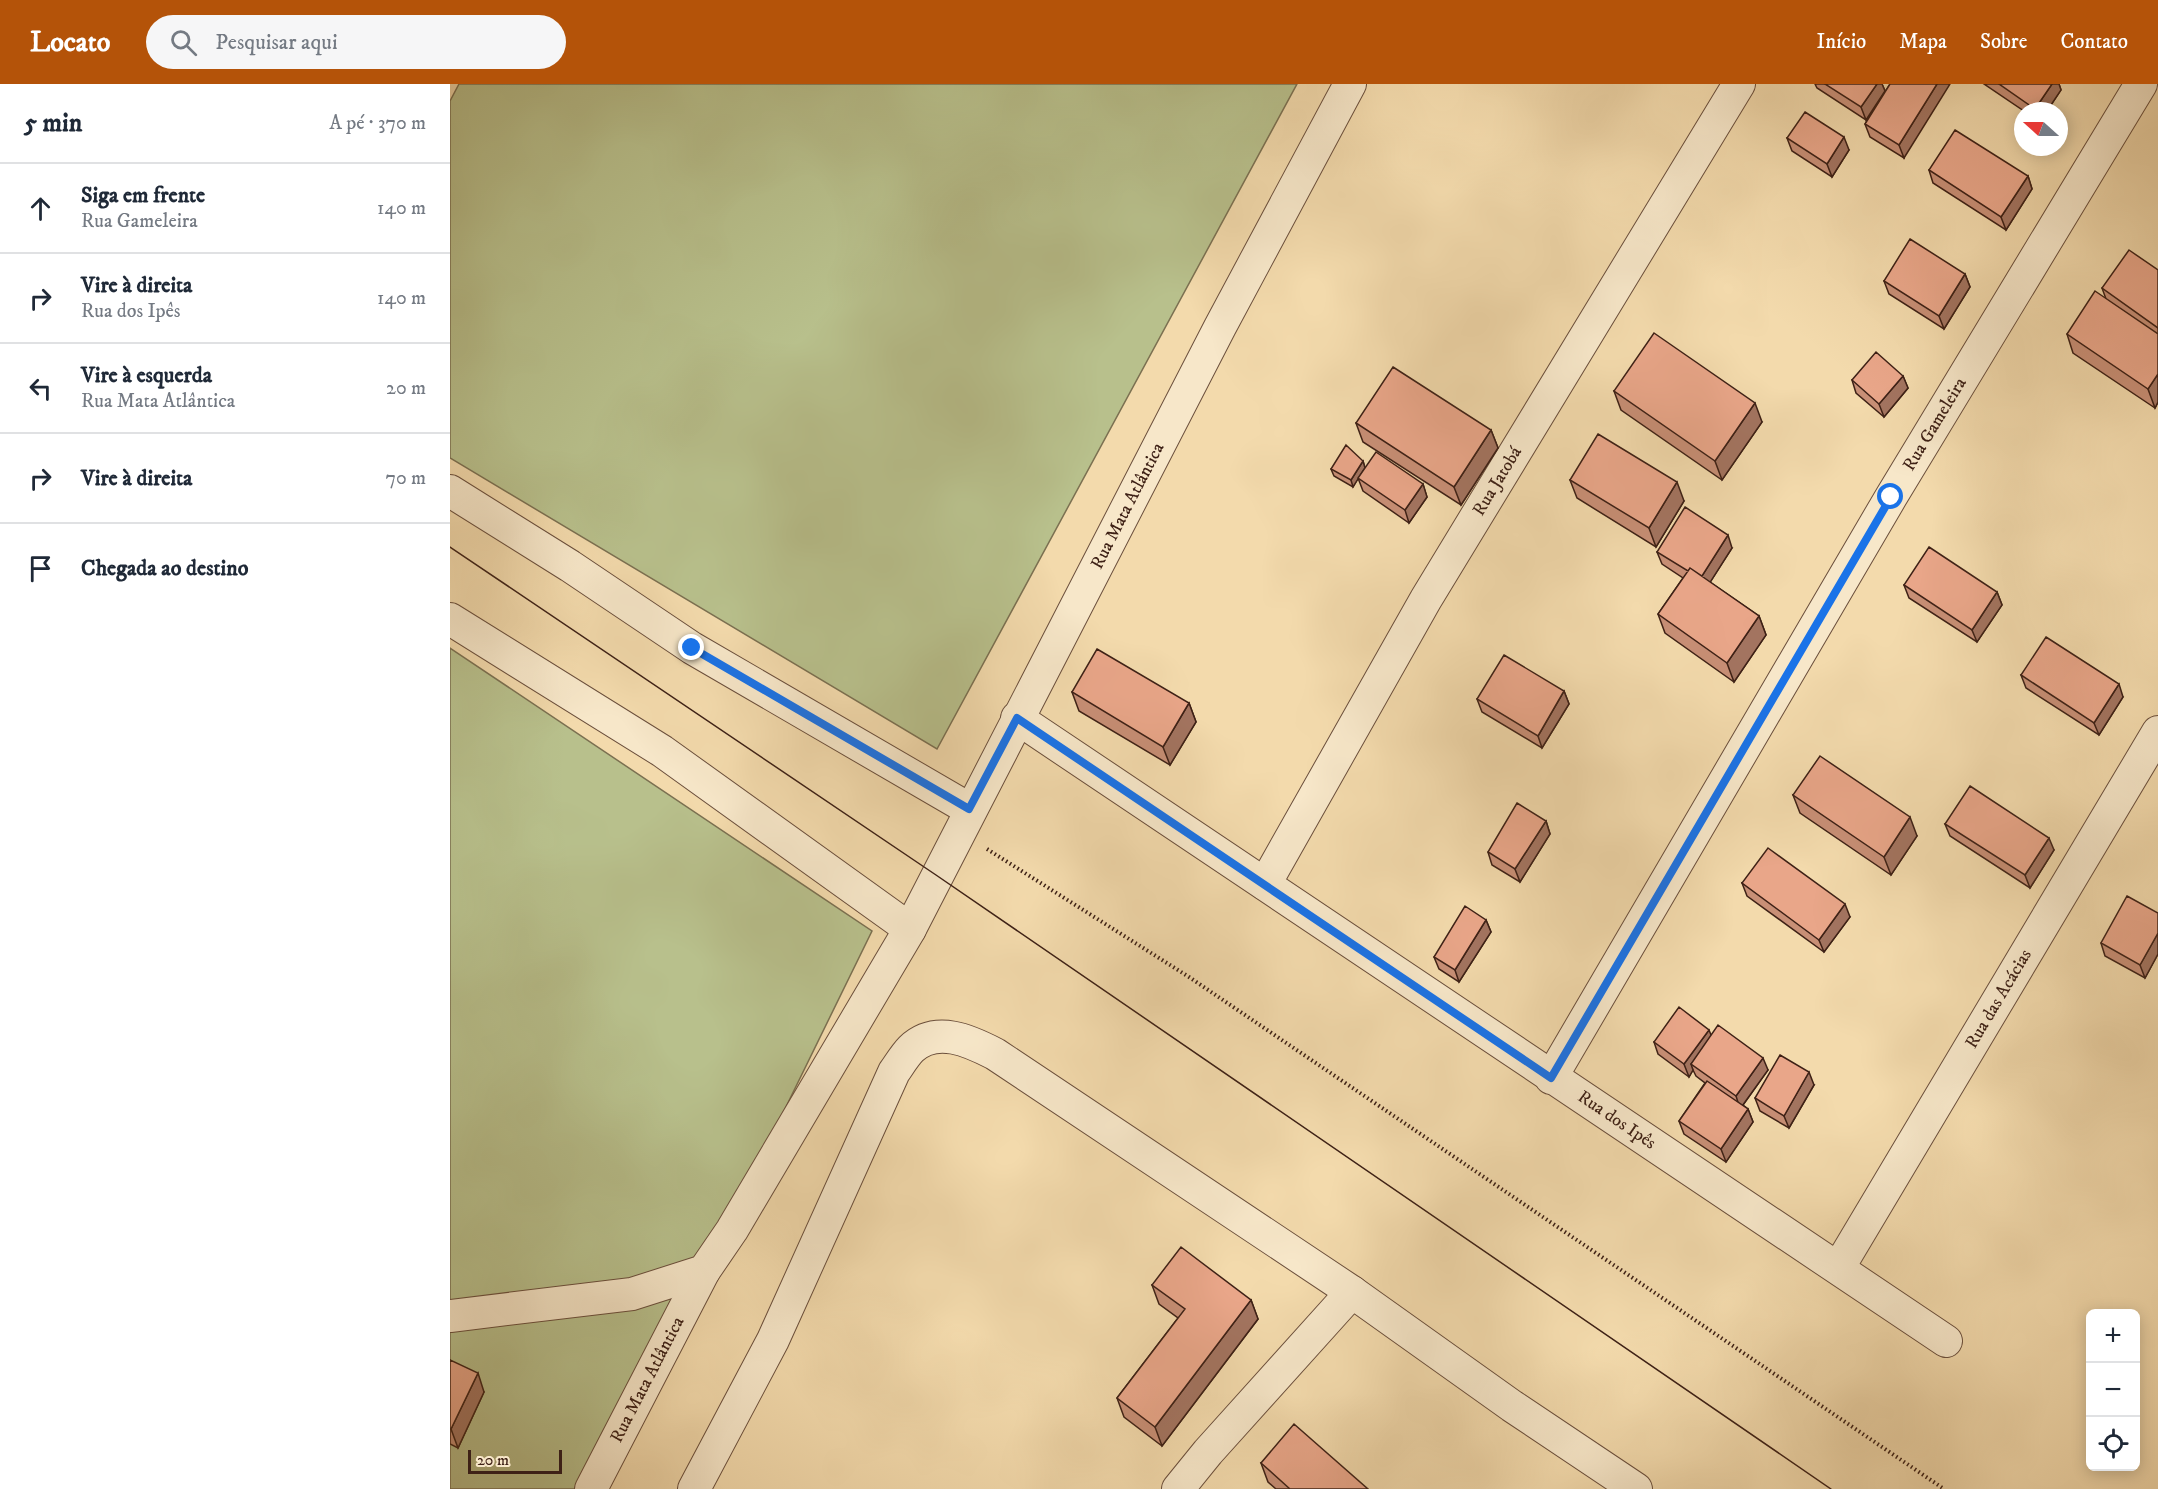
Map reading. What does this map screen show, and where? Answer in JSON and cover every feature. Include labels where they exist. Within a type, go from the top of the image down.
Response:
[{"type":"street","name":"Rua Mata Atlântica","points":[[591,1489],[704,1271],[732,1230],[910,929],[1214,337],[1350,84]]},
{"type":"street","name":"Rua Jatobá","points":[[1266,884],[1426,599],[1739,84]]},
{"type":"street","name":"Rua Gameleira","points":[[1551,1078],[1891,497],[2141,84]]},
{"type":"street","points":[[450,491],[964,820]]},
{"type":"street","points":[[450,619],[662,751],[910,929]]},
{"type":"street","name":"Rua dos Ipês","points":[[1017,718],[1551,1078],[1839,1267],[1946,1341]]},
{"type":"street","name":"Rua das Acácias","points":[[1839,1267],[2158,732]]},
{"type":"street","points":[[694,1489],[773,1340],[894,1072],[912,1048],[932,1038],[951,1036],[973,1043],[995,1054],[1352,1292],[1512,1406],[1616,1484]]},
{"type":"street","points":[[450,1316],[632,1294],[704,1271]]},
{"type":"street","points":[[1178,1489],[1208,1452],[1352,1292]]},
{"type":"path","points":[[964,820],[1189,977],[1944,1489]]},
{"type":"green space","points":[[459,84],[1297,84],[937,749],[450,458],[450,101]]},
{"type":"green space","points":[[450,648],[872,931],[599,1489],[450,1489]]},
{"type":"building","points":[[1825,84],[1877,84],[1861,107]]},
{"type":"building","points":[[1890,84],[1937,84],[1899,145],[1865,124]]},
{"type":"building","points":[[1999,84],[2052,84],[2040,102],[2025,102]]},
{"type":"building","points":[[1805,112],[1844,137],[1827,164],[1787,138]]},
{"type":"building","points":[[1955,130],[2028,176],[2001,217],[1929,170]]},
{"type":"building","points":[[1910,239],[1965,274],[1939,316],[1884,281]]},
{"type":"building","points":[[2129,250],[2158,270],[2158,328],[2102,288]]},
{"type":"building","points":[[2095,291],[2158,334],[2158,374],[2148,389],[2067,334]]},
{"type":"building","points":[[1654,333],[1755,403],[1715,461],[1614,391]]},
{"type":"building","points":[[1876,352],[1903,376],[1879,404],[1852,380]]},
{"type":"building","points":[[1393,367],[1491,430],[1454,487],[1356,423]]},
{"type":"building","points":[[1598,434],[1677,482],[1649,528],[1570,480]]},
{"type":"building","points":[[1346,445],[1363,461],[1351,480],[1331,469]]},
{"type":"building","points":[[1376,452],[1423,484],[1405,510],[1358,478]]},
{"type":"building","points":[[1685,507],[1728,535],[1702,576],[1690,568],[1688,571],[1657,552]]},
{"type":"building","points":[[1929,547],[1997,592],[1972,630],[1904,585]]},
{"type":"building","points":[[1690,568],[1759,616],[1727,663],[1658,614]]},
{"type":"building","points":[[2046,637],[2119,684],[2094,723],[2021,675]]},
{"type":"building","points":[[1097,649],[1189,703],[1163,747],[1072,692]]},
{"type":"building","points":[[1504,655],[1564,691],[1538,736],[1477,699]]},
{"type":"building","points":[[1820,756],[1910,817],[1884,857],[1793,795]]},
{"type":"building","points":[[1970,786],[2049,838],[2025,875],[1945,824]]},
{"type":"building","points":[[1517,803],[1546,821],[1515,869],[1488,852]]},
{"type":"building","points":[[1768,848],[1845,904],[1819,940],[1742,883]]},
{"type":"building","points":[[2127,896],[2158,913],[2158,933],[2140,965],[2101,943]]},
{"type":"building","points":[[1465,906],[1486,920],[1455,970],[1434,957]]},
{"type":"building","points":[[1679,1007],[1709,1030],[1684,1064],[1654,1042]]},
{"type":"building","points":[[1718,1025],[1763,1058],[1736,1096],[1691,1064]]},
{"type":"building","points":[[1780,1055],[1809,1072],[1784,1116],[1755,1098]]},
{"type":"building","points":[[1707,1081],[1748,1109],[1721,1149],[1679,1121]]},
{"type":"building","points":[[1181,1247],[1251,1300],[1155,1427],[1117,1398],[1185,1309],[1152,1285]]},
{"type":"building","points":[[450,1360],[478,1373],[451,1429],[450,1429]]},
{"type":"building","points":[[1294,1424],[1368,1489],[1290,1489],[1261,1463]]},
{"type":"tram line","points":[[450,547],[936,875],[1831,1489]]},
{"type":"route","points":[[692,648],[969,809],[1017,718],[1551,1078],[1891,497]]}]
